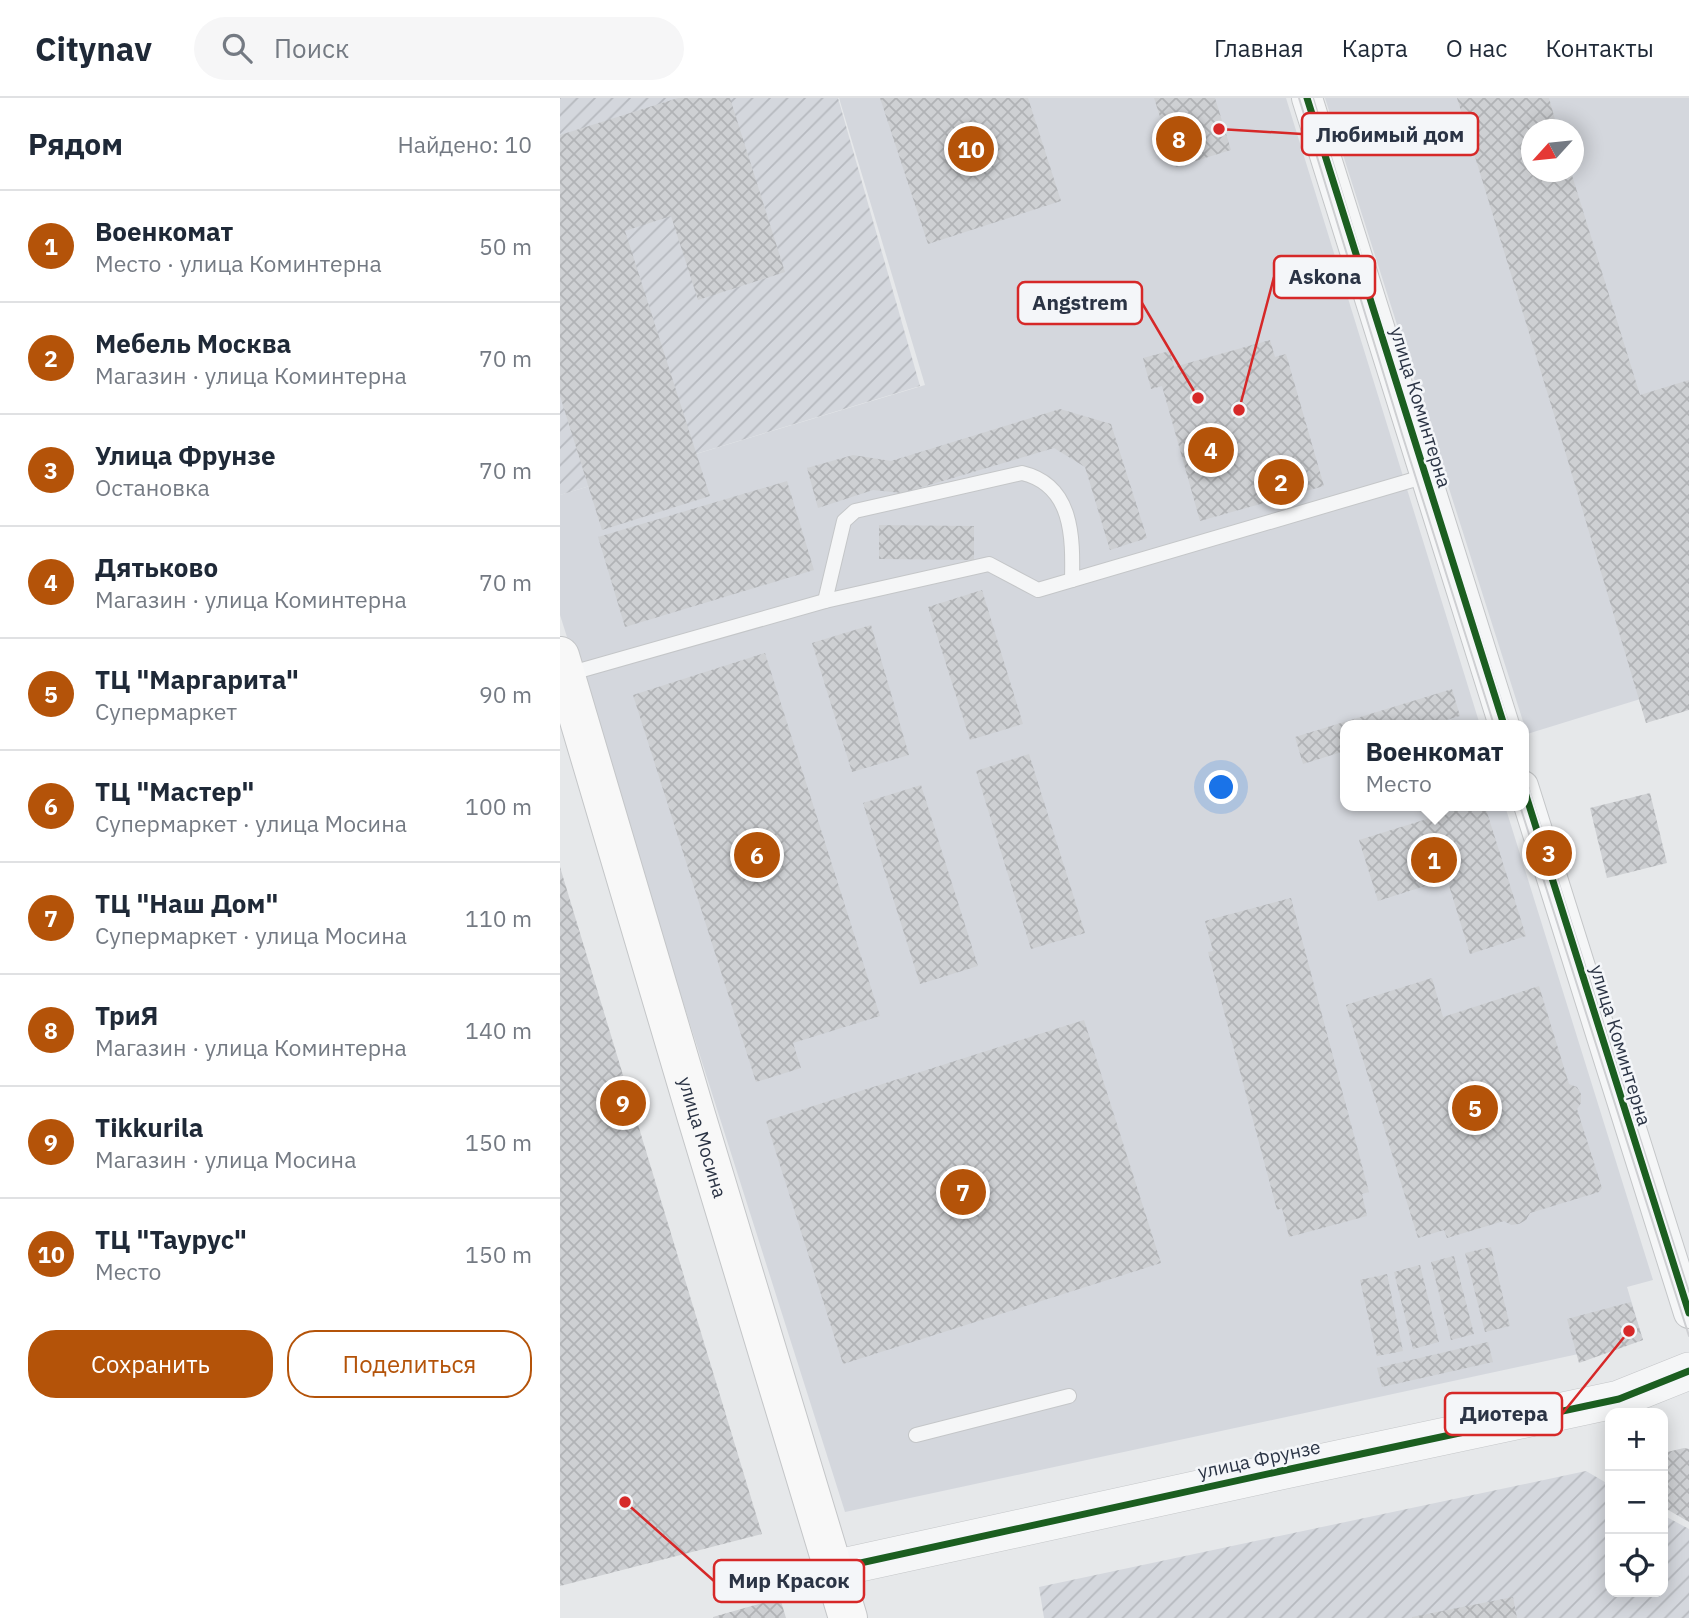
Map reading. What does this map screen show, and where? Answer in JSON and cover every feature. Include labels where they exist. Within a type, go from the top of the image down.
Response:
[{"type":"main road","name":"улица Мосина","points":[[563,665],[699,1128],[848,1618]]},
{"type":"street","name":"улица Коминтерна","points":[[1307,98],[1502,720]]},
{"type":"street","name":"улица Коминтерна","points":[[1529,804],[1681,1266],[1689,1314]]},
{"type":"street","name":"улица Фрунзе","points":[[833,1569],[1619,1399],[1689,1371]]},
{"type":"lane","points":[[825,601],[844,522],[855,510],[1022,473],[1036,476],[1046,484],[1058,496],[1066,512],[1072,533],[1072,580]]},
{"type":"lane","points":[[563,665],[989,564],[1038,590],[1426,476]]},
{"type":"lane","points":[[916,1435],[1069,1396]]},
{"type":"shaded area","points":[[560,98],[838,98],[920,386],[560,495]]},
{"type":"shaded area","points":[[839,98],[1286,98],[1478,720],[1340,720],[1340,811],[1507,811],[1653,1280],[1627,1287],[1643,1340],[845,1512],[560,615],[560,495],[925,385]]},
{"type":"shaded area","points":[[1325,98],[1689,98],[1689,684],[1529,733],[1529,720],[1523,720]]},
{"type":"shaded area","points":[[1586,1471],[1605,1482],[1605,1597],[1668,1597],[1668,1518],[1689,1529],[1689,1618],[1044,1618],[1039,1587]]},
{"type":"building","points":[[678,98],[730,98],[785,272],[698,300],[671,216],[625,231],[710,496],[602,530],[560,396],[560,135]]},
{"type":"building","points":[[880,98],[1028,98],[1061,201],[928,244]]},
{"type":"building","points":[[1154,98],[1215,98],[1231,150],[1176,167]]},
{"type":"building","points":[[1457,98],[1549,98],[1555,119],[1521,119],[1521,182],[1574,182],[1640,395],[1689,380],[1689,710],[1646,723]]},
{"type":"building","points":[[1270,340],[1275,357],[1286,354],[1324,486],[1200,521],[1162,386],[1151,389],[1143,358],[1170,351],[1174,367]]},
{"type":"building","points":[[1060,409],[1111,424],[1147,538],[1110,550],[1085,467],[1054,448],[902,493],[873,490],[818,508],[807,468],[853,455],[891,461]]},
{"type":"building","points":[[787,481],[814,570],[625,627],[598,537]]},
{"type":"building","points":[[879,525],[974,526],[974,560],[879,559]]},
{"type":"building","points":[[982,590],[1023,724],[970,740],[928,607]]},
{"type":"building","points":[[871,625],[909,755],[852,772],[812,643]]},
{"type":"building","points":[[765,653],[880,1016],[793,1043],[801,1068],[756,1082],[633,695]]},
{"type":"building","points":[[1452,689],[1460,716],[1446,720],[1351,720]]},
{"type":"building","points":[[1340,723],[1340,753],[1303,764],[1295,737]]},
{"type":"building","points":[[1029,754],[1085,933],[1031,949],[976,771]]},
{"type":"building","points":[[921,785],[978,966],[920,984],[863,803]]},
{"type":"building","points":[[1650,793],[1667,863],[1607,878],[1590,808]]},
{"type":"building","points":[[1453,811],[1487,811],[1526,936],[1470,954],[1447,879],[1378,901],[1359,840]]},
{"type":"building","points":[[560,867],[762,1534],[560,1586]]},
{"type":"building","points":[[1291,898],[1369,1192],[1362,1194],[1367,1216],[1289,1237],[1282,1208],[1277,1210],[1208,952],[1213,951],[1205,921]]},
{"type":"building","points":[[1432,978],[1443,1017],[1539,986],[1569,1084],[1577,1087],[1581,1094],[1581,1103],[1577,1109],[1602,1188],[1599,1192],[1530,1213],[1526,1220],[1519,1224],[1511,1225],[1504,1221],[1447,1238],[1444,1230],[1418,1238],[1346,1005]]},
{"type":"building","points":[[1084,1020],[1161,1263],[843,1364],[766,1121]]},
{"type":"building","points":[[1491,1247],[1510,1326],[1485,1332],[1465,1253]]},
{"type":"building","points":[[1454,1256],[1474,1334],[1451,1340],[1431,1262]]},
{"type":"building","points":[[1420,1265],[1439,1342],[1413,1349],[1394,1272]]},
{"type":"building","points":[[1387,1274],[1403,1351],[1377,1356],[1360,1280]]},
{"type":"building","points":[[1631,1302],[1643,1340],[1579,1363],[1567,1319]]},
{"type":"building","points":[[1488,1342],[1493,1362],[1382,1387],[1377,1368]]},
{"type":"building","points":[[1689,1449],[1689,1522],[1668,1510],[1668,1452]]},
{"type":"building","points":[[1513,1597],[1517,1618],[1412,1618],[1412,1617]]},
{"type":"building","points":[[780,1598],[786,1618],[713,1618],[713,1617]]},
{"type":"tram line","points":[[1299,98],[1492,720]]},
{"type":"tram line","points":[[1313,98],[1507,720]]},
{"type":"tram line","points":[[1529,790],[1689,1292]]},
{"type":"tram line","points":[[1522,811],[1689,1336]]},
{"type":"cycle path","points":[[1307,98],[1502,720]]},
{"type":"cycle path","points":[[1529,805],[1689,1313]]},
{"type":"cycle path","points":[[833,1569],[1619,1399],[1689,1371]]},
{"type":"place","name":"Любимый дом","points":[[1219,129]]},
{"type":"place","name":"ТриЯ","points":[[1179,139]]},
{"type":"place","name":"ТЦ \"Таурус\"","points":[[971,149]]},
{"type":"place","name":"Angstrem","points":[[1198,398]]},
{"type":"place","name":"Askona","points":[[1239,410]]},
{"type":"place","name":"Дятьково","points":[[1211,450]]},
{"type":"place","name":"Мебель Москва","points":[[1281,482]]},
{"type":"place","name":"Улица Фрунзе","points":[[1549,853]]},
{"type":"place","name":"ТЦ \"Мастер\"","points":[[757,855]]},
{"type":"place","name":"Военкомат","points":[[1434,860]]},
{"type":"place","name":"Tikkurila","points":[[623,1103]]},
{"type":"place","name":"ТЦ \"Маргарита\"","points":[[1475,1108]]},
{"type":"place","name":"ТЦ \"Наш Дом\"","points":[[963,1192]]},
{"type":"place","name":"Диотера","points":[[1629,1331]]},
{"type":"place","name":"Мир Красок","points":[[625,1502]]}]
